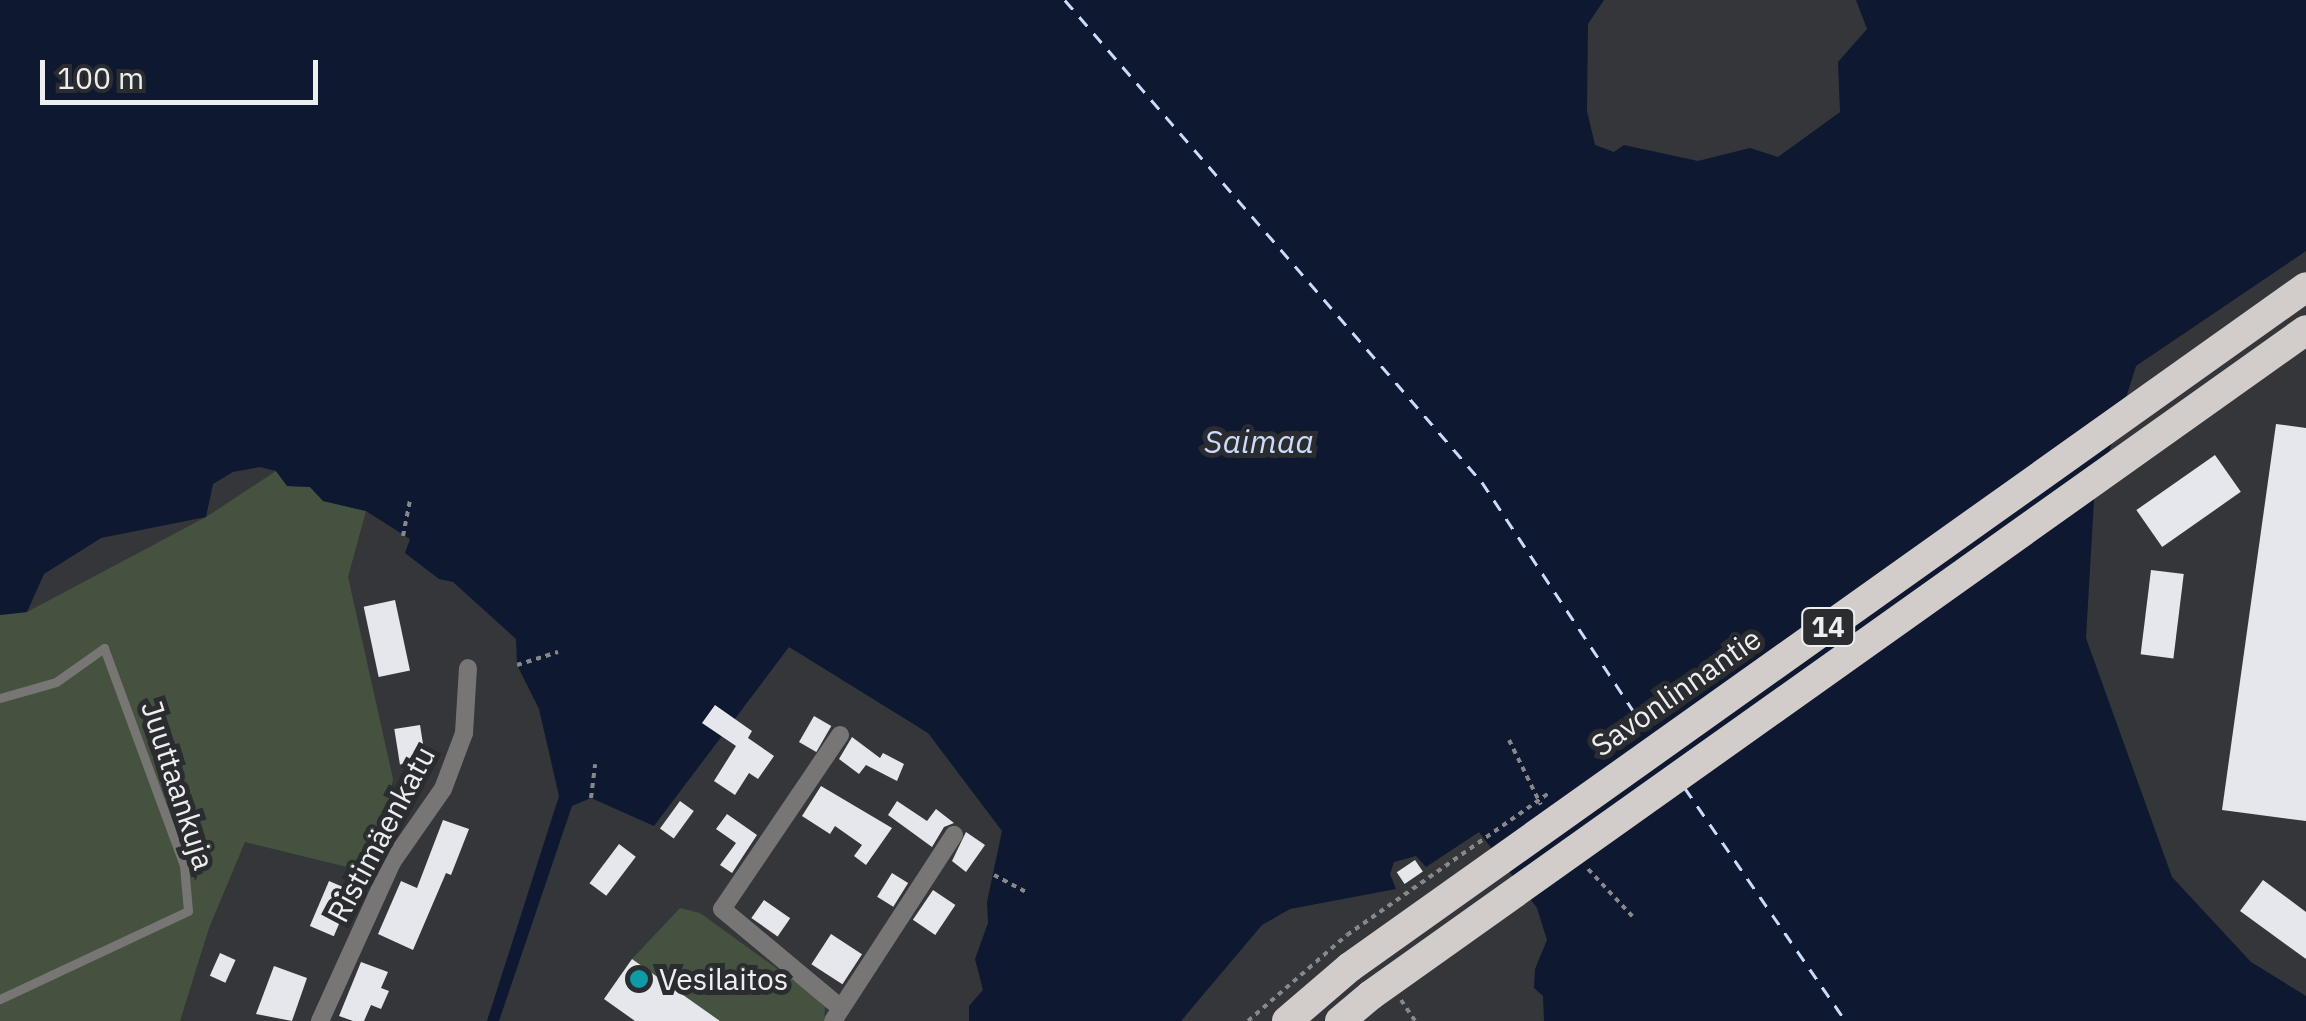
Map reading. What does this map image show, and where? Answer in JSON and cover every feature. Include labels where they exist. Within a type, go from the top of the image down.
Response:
[{"type":"highway","name":"Savonlinnantie","points":[[1287,1021],[1350,968],[2306,287]]},
{"type":"highway","name":"14","points":[[1340,1021],[1386,997],[2306,330]]},
{"type":"street","name":"Ristimäenkatu","points":[[320,1021],[392,862],[443,789],[464,733],[468,668]]},
{"type":"street","points":[[840,735],[722,909],[837,1015],[954,835]]},
{"type":"lane","name":"Juuttaankuja","points":[[0,698],[56,682],[104,648],[184,866],[188,911],[0,999]]},
{"type":"path","points":[[403,536],[410,502]]},
{"type":"path","points":[[516,665],[558,652]]},
{"type":"path","points":[[591,798],[595,764]]},
{"type":"path","points":[[994,875],[1028,893]]},
{"type":"path","points":[[1248,1021],[1347,935]]},
{"type":"path","points":[[1386,997],[1415,1021]]},
{"type":"green space","points":[[276,471],[287,486],[310,487],[323,501],[366,511],[348,577],[393,779],[376,874],[245,842],[209,928],[180,1021],[0,1021],[0,615],[27,612],[206,517]]},
{"type":"green space","points":[[680,908],[700,913],[815,996],[825,1007],[824,1021],[720,1021],[632,959]]},
{"type":"water","name":"Saimaa","points":[[0,0],[1604,0],[1588,24],[1587,111],[1595,145],[1614,152],[1624,145],[1698,161],[1750,148],[1778,157],[1840,112],[1838,62],[1867,29],[1856,0],[2306,0],[2306,251],[2136,366],[2094,500],[2086,638],[2172,877],[2251,962],[2306,996],[2306,1021],[1544,1021],[1543,996],[1534,988],[1535,969],[1547,940],[1537,908],[1479,832],[1426,867],[1416,856],[1394,862],[1390,874],[1396,889],[1290,909],[1262,925],[1181,1021],[969,1021],[969,1006],[983,990],[975,959],[988,923],[987,902],[1002,831],[928,733],[789,647],[654,826],[591,798],[572,806],[499,1021],[487,1021],[559,796],[539,709],[517,665],[516,639],[453,582],[439,579],[405,553],[410,539],[366,511],[323,501],[310,487],[287,486],[276,471],[260,467],[233,472],[213,484],[206,517],[101,538],[44,574],[27,612],[0,615]]},
{"type":"building","points":[[2276,424],[2306,428],[2306,821],[2222,810]]},
{"type":"building","points":[[2215,455],[2241,492],[2162,547],[2136,510]]},
{"type":"building","points":[[2151,570],[2184,574],[2173,658],[2141,654]]},
{"type":"building","points":[[395,600],[410,670],[379,677],[364,607]]},
{"type":"building","points":[[715,705],[752,731],[748,738],[774,756],[758,779],[749,773],[735,795],[714,781],[736,746],[702,723]]},
{"type":"building","points":[[814,716],[831,726],[816,752],[799,742]]},
{"type":"building","points":[[420,725],[426,761],[400,765],[394,729]]},
{"type":"building","points":[[852,737],[880,758],[883,753],[904,764],[897,781],[866,765],[859,774],[839,759]]},
{"type":"building","points":[[821,786],[892,828],[866,865],[854,856],[862,845],[835,826],[830,834],[802,816]]},
{"type":"building","points":[[680,801],[694,811],[674,838],[660,829]]},
{"type":"building","points":[[897,801],[927,821],[936,809],[954,823],[944,827],[932,847],[888,815]]},
{"type":"building","points":[[727,814],[757,835],[732,873],[720,865],[736,843],[716,829]]},
{"type":"building","points":[[443,820],[469,829],[413,950],[378,934],[401,881],[417,888]]},
{"type":"building","points":[[966,832],[985,845],[966,872],[952,861]]},
{"type":"building","points":[[619,844],[636,857],[606,896],[590,883]]},
{"type":"building","points":[[1415,860],[1423,872],[1405,884],[1397,872]]},
{"type":"building","points":[[892,873],[908,883],[893,907],[877,897]]},
{"type":"building","points":[[2263,880],[2306,912],[2306,959],[2240,911]]},
{"type":"building","points":[[329,881],[353,891],[334,936],[310,926]]},
{"type":"building","points":[[933,890],[955,905],[935,935],[913,920]]},
{"type":"building","points":[[764,900],[790,918],[778,936],[751,918]]},
{"type":"building","points":[[831,934],[862,954],[842,984],[811,964]]},
{"type":"building","points":[[220,953],[236,960],[225,983],[210,976]]},
{"type":"building","name":"Vesilaitos","points":[[632,959],[720,1021],[635,1021],[604,999]]},
{"type":"building","points":[[361,962],[388,972],[381,988],[389,991],[381,1009],[371,1005],[364,1021],[353,1021],[339,1016]]},
{"type":"building","points":[[274,966],[307,978],[292,1021],[256,1014]]},
{"type":"ferry route","points":[[1065,0],[1482,482],[1650,736]]},
{"type":"ferry route","points":[[1685,788],[1846,1021]]},
{"type":"place","name":"Vesilaitos","points":[[639,979]]}]
